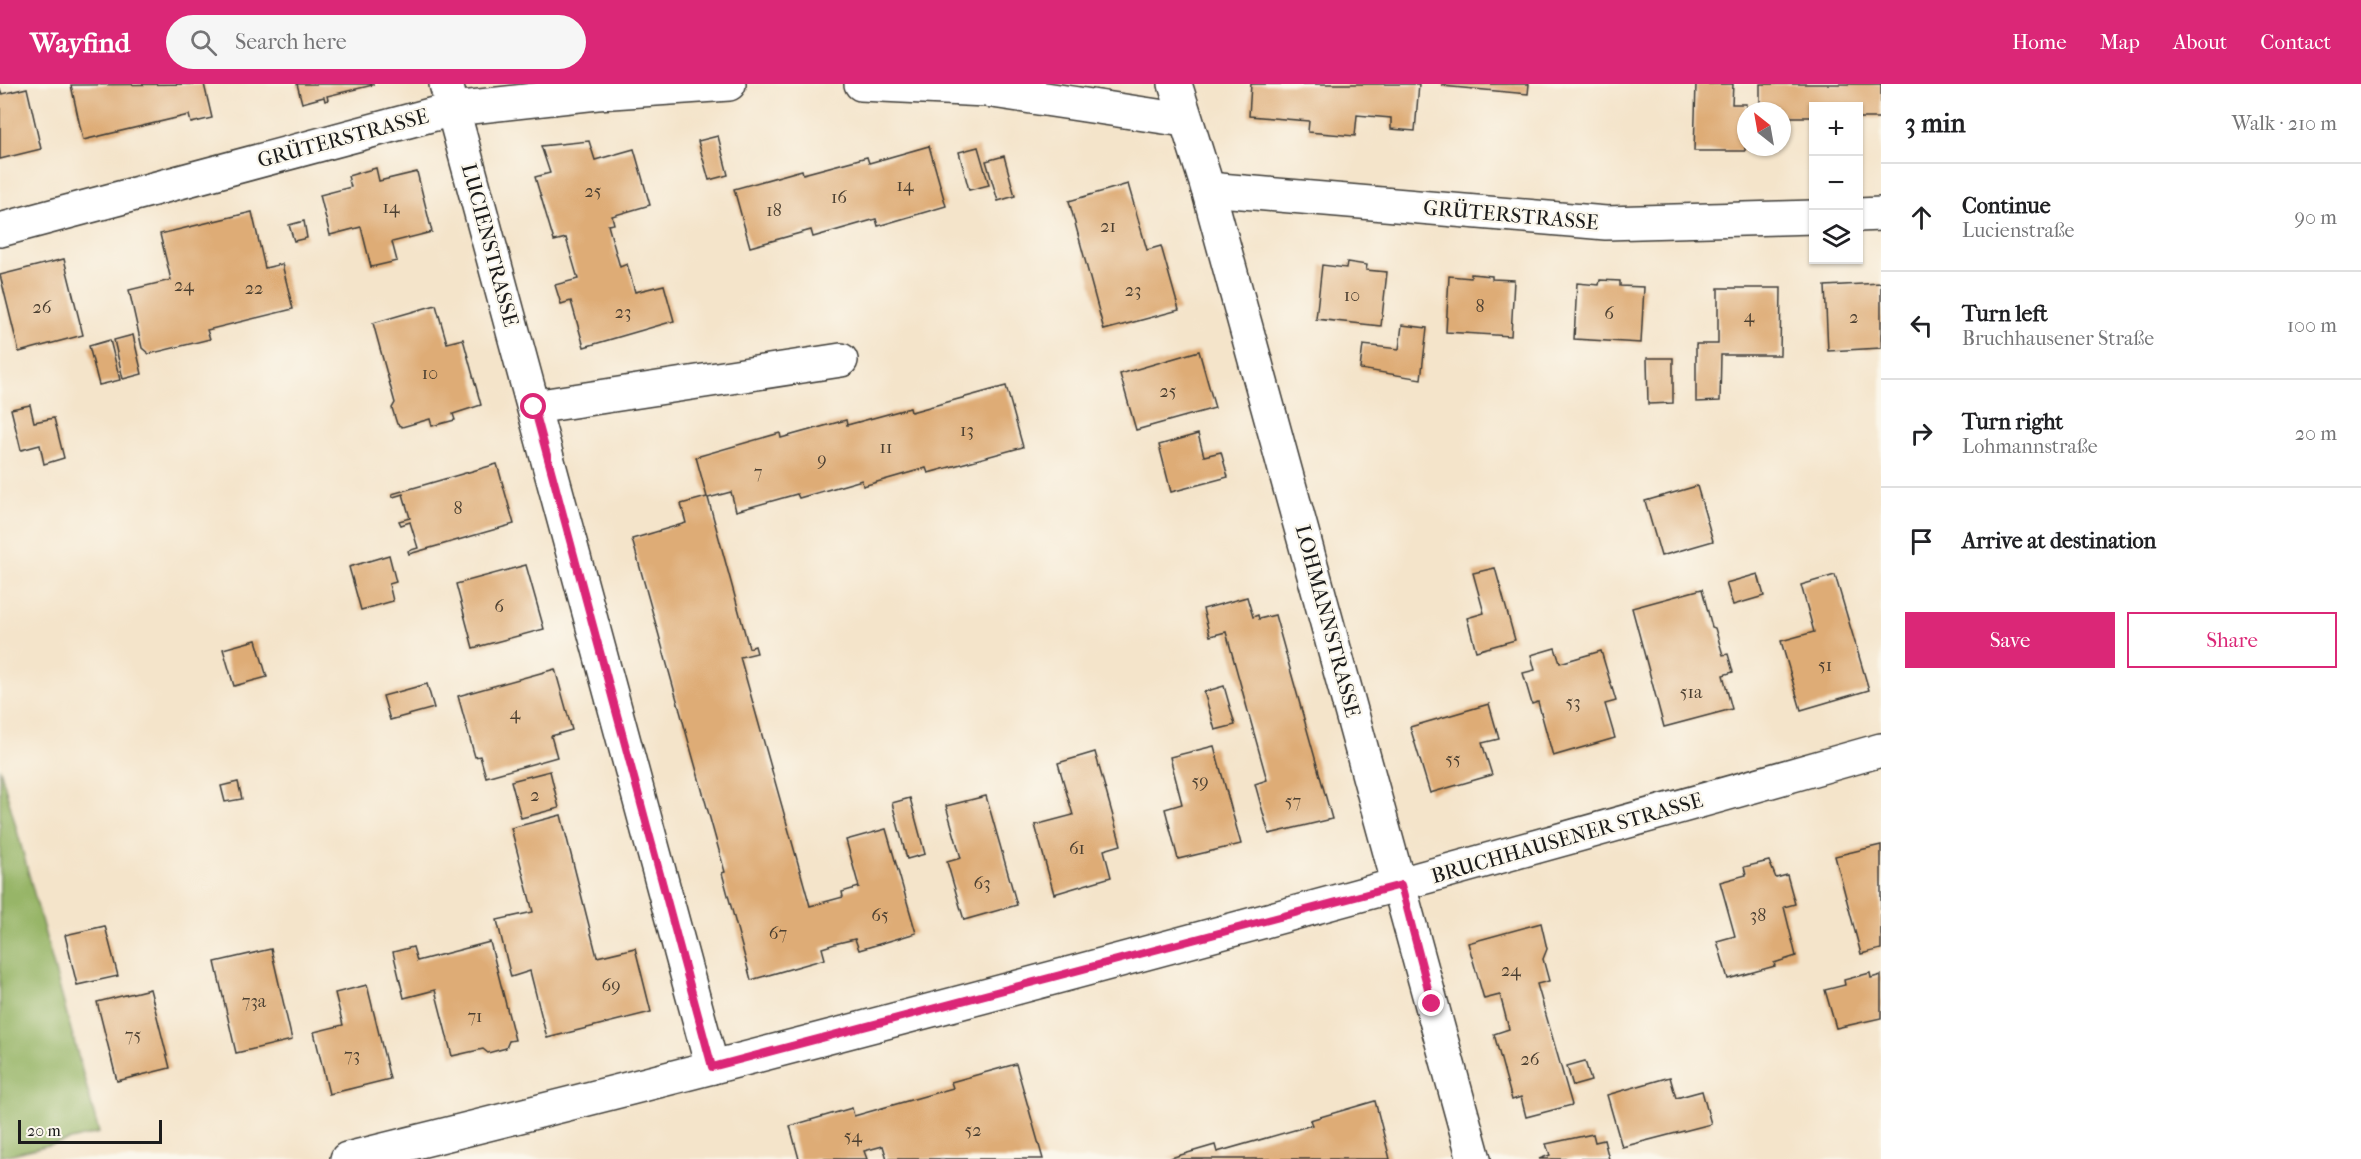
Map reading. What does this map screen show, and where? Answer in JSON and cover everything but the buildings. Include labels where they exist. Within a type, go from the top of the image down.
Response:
[{"type":"street","name":"GRÜTERSTRASSE","points":[[0,230],[450,96],[597,93],[729,84]]},
{"type":"street","points":[[861,84],[986,90],[1184,120]]},
{"type":"street","name":"LOHMANNSTRASSE","points":[[1175,84],[1184,120],[1208,189],[1401,885],[1474,1159]]},
{"type":"street","name":"LUCIENSTRASSE","points":[[450,96],[712,1067]]},
{"type":"street","name":"GRÜTERSTRASSE","points":[[1208,189],[1606,223],[1809,217]]},
{"type":"street","points":[[1863,215],[1881,214]]},
{"type":"street","points":[[534,407],[841,360]]},
{"type":"street","name":"BRUCHHAUSENER STRASSE","points":[[347,1159],[712,1067],[1401,885],[1881,750]]},
{"type":"green space","points":[[0,768],[99,1133],[0,1157]]},
{"type":"route","points":[[534,407],[712,1067],[1401,885],[1432,1004]]}]
